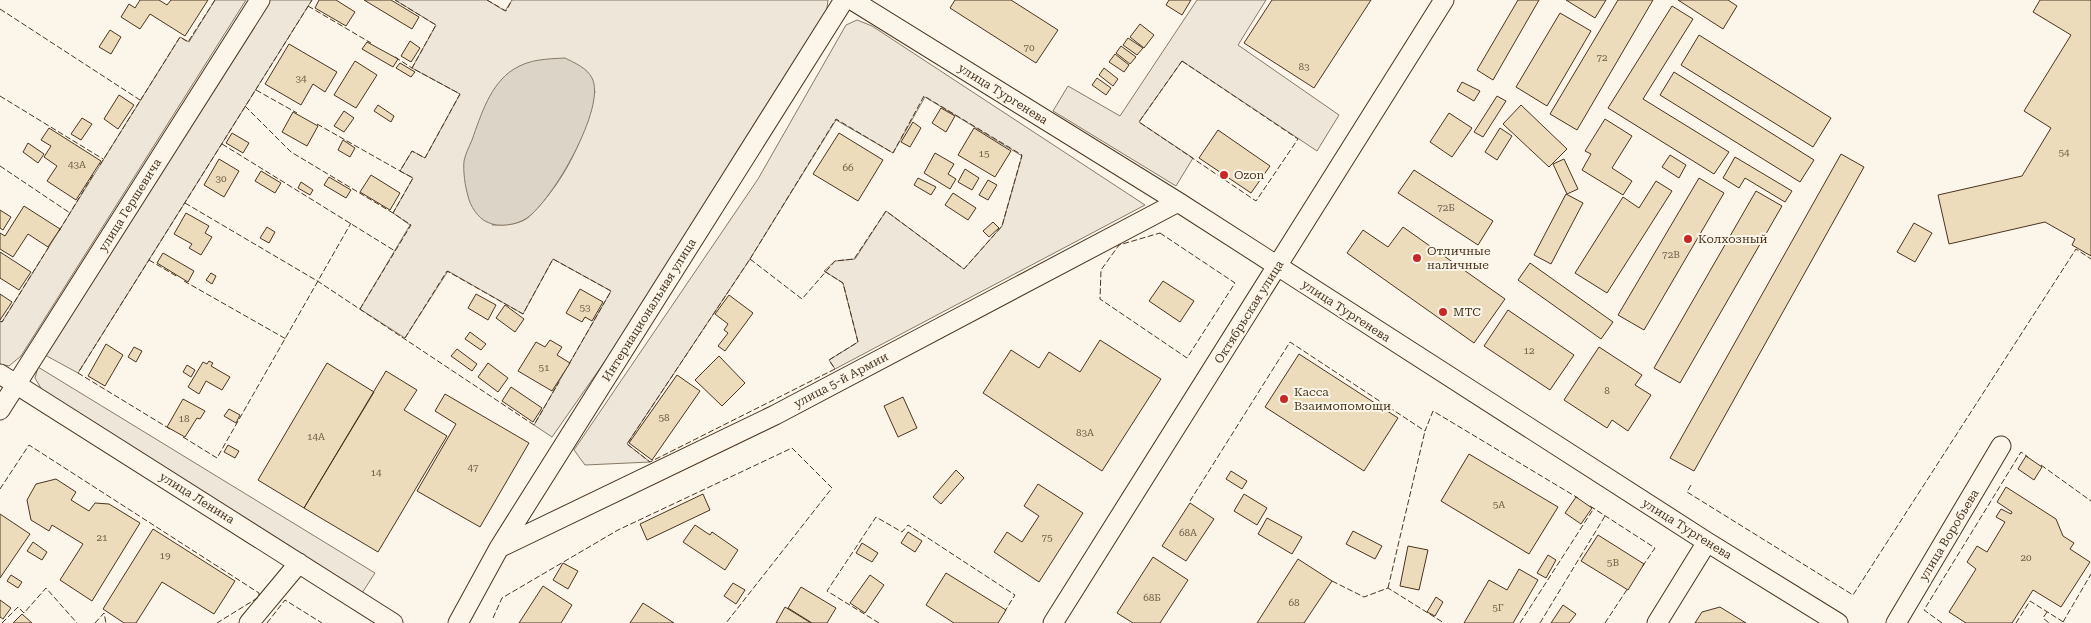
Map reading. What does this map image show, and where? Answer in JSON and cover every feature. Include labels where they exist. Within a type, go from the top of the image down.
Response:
[{"type":"street","name":"улица Гершевича","points":[[0,410],[8,379],[260,0]]},
{"type":"street","name":"Интернациональная улица","points":[[458,623],[498,548],[844,0]]},
{"type":"street","name":"улица Тургенева","points":[[852,0],[1178,202],[1707,542],[1838,623]]},
{"type":"street","name":"Октябрьская улица","points":[[1053,623],[1444,0]]},
{"type":"street","name":"улица 5-й Армии","points":[[498,548],[776,415],[1178,202]]},
{"type":"street","name":"улица Ленина","points":[[8,379],[393,623]]},
{"type":"street","name":"улица Воробьева","points":[[1896,623],[2001,446]]},
{"type":"street","points":[[1657,623],[1707,542]]},
{"type":"street","points":[[248,623],[299,563]]},
{"type":"shaded area","points":[[215,0],[246,0],[21,356],[9,366],[0,364],[0,321],[2,322],[180,37],[189,42]]},
{"type":"shaded area","points":[[265,0],[312,0],[78,373],[45,355]]},
{"type":"shaded area","points":[[395,0],[487,0],[505,11],[512,0],[828,0],[826,15],[698,228],[552,437],[534,425],[611,291],[553,259],[523,314],[448,271],[405,338],[360,309],[410,225],[393,213],[413,178],[400,171],[412,151],[425,158],[460,94],[412,68],[436,25]],"holes":[[[595,91],[587,122],[568,166],[560,180],[540,205],[530,216],[522,221],[492,225]]]},
{"type":"shaded area","points":[[1197,0],[1266,0],[1238,45],[1339,115],[1317,151],[1182,61],[1139,122],[1193,158],[1176,186],[1053,111],[1068,86],[1120,116]]},
{"type":"shaded area","points":[[857,20],[872,26],[1145,205],[835,369],[829,360],[858,342],[843,283],[824,271],[835,261],[855,259],[886,211],[964,269],[1002,226],[1022,156],[925,97],[893,153],[836,120],[750,259],[627,444],[650,462],[585,465],[574,450],[758,179],[846,25]]},
{"type":"shaded area","points":[[565,58],[587,71],[592,78],[595,92],[592,110],[585,131],[563,174],[538,208],[527,218],[518,222],[507,225],[491,224],[478,215],[471,204],[464,174],[466,154],[487,101],[499,83],[514,69],[532,61]]},
{"type":"shaded area","points":[[38,367],[375,573],[362,593],[45,395],[35,378]]},
{"type":"building","points":[[140,0],[159,0],[167,5],[171,0],[208,0],[185,36],[150,14],[140,29],[121,17],[129,4],[135,8]]},
{"type":"building","points":[[319,0],[336,0],[355,12],[346,26],[315,8]]},
{"type":"building","points":[[364,0],[391,0],[419,17],[412,29]]},
{"type":"building","points":[[955,0],[1011,0],[1058,30],[1036,63],[950,8]]},
{"type":"building","points":[[1169,0],[1191,0],[1182,15],[1166,5]]},
{"type":"building","points":[[1272,0],[1371,0],[1314,88],[1244,43]]},
{"type":"building","points":[[1518,0],[1539,0],[1493,80],[1477,70]]},
{"type":"building","points":[[1566,0],[1606,0],[1595,18]]},
{"type":"building","points":[[1618,0],[1653,0],[1577,130],[1550,114]]},
{"type":"building","points":[[1678,0],[1728,0],[1737,6],[1723,29]]},
{"type":"building","points":[[2040,0],[2091,0],[2091,256],[2072,245],[2075,239],[2045,222],[1949,244],[1938,195],[2022,176],[2051,128],[2024,111],[2071,35],[2033,12]]},
{"type":"building","points":[[1672,6],[1693,19],[1643,99],[1729,152],[1714,174],[1608,108]]},
{"type":"building","points":[[1560,13],[1591,31],[1547,106],[1516,87]]},
{"type":"building","points":[[1140,24],[1154,35],[1144,48],[1130,37]]},
{"type":"building","points":[[110,30],[121,37],[111,54],[99,47]]},
{"type":"building","points":[[1699,35],[1831,118],[1813,147],[1681,65]]},
{"type":"building","points":[[1128,38],[1143,48],[1137,55],[1123,45]]},
{"type":"building","points":[[410,41],[420,48],[411,62],[401,56]]},
{"type":"building","points":[[367,42],[398,59],[393,67],[362,49]]},
{"type":"building","points":[[289,44],[337,72],[325,92],[313,84],[301,105],[265,84]]},
{"type":"building","points":[[1121,46],[1136,57],[1130,64],[1116,53]]},
{"type":"building","points":[[1115,54],[1129,65],[1124,72],[1109,62]]},
{"type":"building","points":[[355,61],[377,75],[356,108],[334,95]]},
{"type":"building","points":[[400,63],[415,72],[411,77],[396,68]]},
{"type":"building","points":[[1104,68],[1118,79],[1113,86],[1099,75]]},
{"type":"building","points":[[1674,72],[1814,160],[1800,182],[1660,95]]},
{"type":"building","points":[[1097,78],[1111,88],[1106,95],[1092,85]]},
{"type":"building","points":[[1462,82],[1480,91],[1474,101],[1457,91]]},
{"type":"building","points":[[119,95],[134,105],[118,129],[104,119]]},
{"type":"building","points":[[1497,96],[1506,101],[1483,137],[1474,132]]},
{"type":"building","points":[[378,105],[394,116],[391,122],[374,111]]},
{"type":"building","points":[[1521,105],[1567,149],[1549,167],[1503,124]]},
{"type":"building","points":[[941,108],[955,116],[946,132],[932,123]]},
{"type":"building","points":[[344,111],[354,118],[344,132],[334,126]]},
{"type":"building","points":[[293,112],[318,126],[307,146],[282,132]]},
{"type":"building","points":[[1449,113],[1472,128],[1452,157],[1430,142]]},
{"type":"building","points":[[82,118],[92,124],[81,140],[71,134]]},
{"type":"building","points":[[1605,119],[1632,136],[1612,168],[1632,181],[1623,195],[1582,170],[1591,154],[1585,151]]},
{"type":"building","points":[[913,122],[921,128],[910,147],[901,142]]},
{"type":"building","points":[[49,128],[101,161],[76,200],[47,181],[57,166],[44,157],[51,146],[41,140]]},
{"type":"building","points":[[974,128],[1011,151],[995,177],[958,155]]},
{"type":"building","points":[[1500,128],[1512,136],[1497,160],[1485,152]]},
{"type":"building","points":[[1218,130],[1270,166],[1251,193],[1199,158]]},
{"type":"building","points":[[232,133],[249,143],[243,153],[226,143]]},
{"type":"building","points":[[839,133],[883,160],[858,201],[813,174]]},
{"type":"building","points":[[343,140],[355,148],[350,157],[338,150]]},
{"type":"building","points":[[28,143],[44,154],[38,163],[23,152]]},
{"type":"building","points":[[935,153],[954,164],[948,174],[956,179],[950,189],[924,173]]},
{"type":"building","points":[[1841,154],[1864,167],[1694,471],[1670,458]]},
{"type":"building","points":[[1670,155],[1686,165],[1679,178],[1662,167]]},
{"type":"building","points":[[1735,157],[1792,191],[1785,202],[1745,178],[1739,188],[1723,178]]},
{"type":"building","points":[[219,159],[239,171],[224,197],[204,185]]},
{"type":"building","points":[[1564,159],[1578,189],[1567,194],[1553,164]]},
{"type":"building","points":[[965,169],[979,178],[972,190],[958,182]]},
{"type":"building","points":[[1414,170],[1493,221],[1478,245],[1398,193]]},
{"type":"building","points":[[261,171],[281,183],[275,193],[255,181]]},
{"type":"building","points":[[371,175],[400,193],[390,210],[360,192]]},
{"type":"building","points":[[329,177],[351,190],[346,198],[324,185]]},
{"type":"building","points":[[918,178],[936,187],[931,195],[914,185]]},
{"type":"building","points":[[1699,178],[1724,193],[1644,330],[1618,315]]},
{"type":"building","points":[[988,180],[997,185],[988,200],[979,195]]},
{"type":"building","points":[[1656,181],[1672,191],[1607,293],[1575,273],[1623,197],[1639,208]]},
{"type":"building","points":[[301,182],[313,190],[310,195],[298,188]]},
{"type":"building","points":[[1756,191],[1782,206],[1680,383],[1654,368]]},
{"type":"building","points":[[953,193],[976,208],[968,220],[945,205]]},
{"type":"building","points":[[1566,194],[1583,203],[1551,264],[1534,255]]},
{"type":"building","points":[[24,206],[60,229],[48,247],[28,234],[13,257],[0,249],[0,233],[5,236]]},
{"type":"building","points":[[0,210],[11,217],[3,230],[0,228]]},
{"type":"building","points":[[186,213],[209,226],[205,233],[212,237],[201,255],[189,248],[192,244],[174,234]]},
{"type":"building","points":[[993,222],[999,228],[989,237],[983,231]]},
{"type":"building","points":[[1914,223],[1932,233],[1915,262],[1897,252]]},
{"type":"building","points":[[267,227],[275,232],[269,243],[260,238]]},
{"type":"building","points":[[1403,227],[1505,299],[1474,343],[1347,253],[1363,230],[1388,247]]},
{"type":"building","points":[[0,252],[31,272],[19,290],[0,278]]},
{"type":"building","points":[[163,253],[194,271],[188,282],[157,263]]},
{"type":"building","points":[[1530,263],[1613,322],[1601,339],[1518,280]]},
{"type":"building","points":[[211,273],[216,276],[212,284],[206,280]]},
{"type":"building","points":[[1163,281],[1194,301],[1180,322],[1149,301]]},
{"type":"building","points":[[580,289],[603,302],[592,321],[585,317],[582,322],[566,313]]},
{"type":"building","points":[[0,294],[12,302],[0,320]]},
{"type":"building","points":[[476,294],[496,305],[488,320],[468,308]]},
{"type":"building","points":[[729,295],[753,313],[725,351],[718,346],[728,333],[724,330],[728,324],[715,314]]},
{"type":"building","points":[[505,305],[524,319],[515,332],[496,318]]},
{"type":"building","points":[[1508,310],[1574,355],[1550,390],[1484,346]]},
{"type":"building","points":[[470,332],[486,344],[481,350],[465,339]]},
{"type":"building","points":[[550,340],[562,347],[557,355],[570,363],[552,391],[518,371],[536,342],[545,347]]},
{"type":"building","points":[[1100,340],[1161,379],[1102,471],[983,393],[1011,350],[1039,368],[1049,352],[1080,372]]},
{"type":"building","points":[[106,344],[123,355],[105,386],[88,376]]},
{"type":"building","points":[[134,347],[142,351],[136,362],[128,357]]},
{"type":"building","points":[[1599,347],[1642,375],[1635,385],[1651,395],[1628,431],[1612,420],[1607,428],[1564,400]]},
{"type":"building","points":[[457,349],[477,364],[472,371],[451,356]]},
{"type":"building","points":[[1299,354],[1398,418],[1364,471],[1265,407]]},
{"type":"building","points":[[719,356],[745,383],[722,406],[695,380]]},
{"type":"building","points":[[209,361],[213,363],[211,366],[230,377],[222,390],[206,381],[199,394],[188,387],[203,362],[207,364]]},
{"type":"building","points":[[327,363],[374,392],[304,508],[258,480]]},
{"type":"building","points":[[488,363],[508,378],[498,392],[478,377]]},
{"type":"building","points":[[187,365],[195,370],[191,377],[183,372]]},
{"type":"building","points":[[386,371],[417,390],[404,410],[447,436],[378,552],[304,508]]},
{"type":"building","points":[[677,375],[700,391],[652,460],[629,443]]},
{"type":"building","points":[[511,387],[542,408],[533,422],[502,401]]},
{"type":"building","points":[[445,394],[529,443],[480,527],[417,491],[456,424],[435,411]]},
{"type":"building","points":[[903,397],[917,428],[898,437],[884,406]]},
{"type":"building","points":[[183,399],[205,411],[200,419],[197,418],[185,437],[167,427]]},
{"type":"building","points":[[229,409],[240,415],[236,423],[224,416]]},
{"type":"building","points":[[228,445],[239,451],[235,458],[224,452]]},
{"type":"building","points":[[1469,454],[1558,507],[1529,554],[1441,501]]},
{"type":"building","points":[[2026,456],[2042,467],[2034,480],[2018,469]]},
{"type":"building","points":[[956,470],[964,478],[941,504],[933,497]]},
{"type":"building","points":[[1231,471],[1247,481],[1242,489],[1226,479]]},
{"type":"building","points":[[56,479],[76,492],[71,500],[89,511],[95,503],[109,504],[140,523],[92,601],[60,580],[83,544],[52,525],[49,531],[31,520],[27,500],[36,484]]},
{"type":"building","points":[[1038,484],[1083,513],[1039,582],[994,552],[1007,532],[1022,542],[1039,516],[1024,506]]},
{"type":"building","points":[[2006,487],[2056,519],[2063,536],[2074,543],[2070,549],[2090,562],[2061,607],[2033,590],[2012,623],[1966,623],[1949,612],[1976,569],[1967,562],[1977,546],[1987,552],[2005,522],[1996,517],[2001,509],[2011,514],[2012,512],[1997,502]]},
{"type":"building","points":[[703,494],[710,510],[647,540],[640,524]]},
{"type":"building","points":[[1244,494],[1267,508],[1257,525],[1234,511]]},
{"type":"building","points":[[1576,497],[1592,508],[1581,524],[1565,513]]},
{"type":"building","points":[[1190,503],[1214,519],[1186,561],[1162,546]]},
{"type":"building","points":[[0,514],[30,534],[0,578]]},
{"type":"building","points":[[1267,518],[1302,537],[1292,554],[1258,534]]},
{"type":"building","points":[[695,525],[710,535],[712,532],[738,550],[725,570],[683,542]]},
{"type":"building","points":[[153,529],[235,581],[214,614],[162,582],[136,623],[124,623],[103,609]]},
{"type":"building","points":[[1353,531],[1382,546],[1375,559],[1346,544]]},
{"type":"building","points":[[908,532],[922,541],[915,552],[901,543]]},
{"type":"building","points":[[1598,535],[1644,564],[1628,590],[1581,561]]},
{"type":"building","points":[[33,542],[47,552],[42,560],[27,551]]},
{"type":"building","points":[[862,543],[878,553],[872,562],[856,553]]},
{"type":"building","points":[[1408,546],[1428,550],[1419,590],[1400,586]]},
{"type":"building","points":[[1548,555],[1556,560],[1546,578],[1537,573]]},
{"type":"building","points":[[1153,557],[1188,580],[1160,623],[1133,623],[1117,613]]},
{"type":"building","points":[[1298,559],[1332,581],[1304,623],[1257,623]]},
{"type":"building","points":[[563,563],[578,571],[568,589],[553,580]]},
{"type":"building","points":[[1519,569],[1538,580],[1513,623],[1464,623],[1489,580],[1507,590]]},
{"type":"building","points":[[946,573],[1006,610],[998,623],[954,623],[926,605]]},
{"type":"building","points":[[11,575],[22,582],[18,588],[7,581]]},
{"type":"building","points":[[870,575],[884,585],[865,613],[850,603]]},
{"type":"building","points":[[733,583],[745,590],[736,604],[724,596]]},
{"type":"building","points":[[543,586],[572,605],[561,623],[519,623]]},
{"type":"building","points":[[801,587],[836,608],[827,623],[812,623],[788,608]]},
{"type":"building","points":[[1436,597],[1443,602],[1435,616],[1427,612]]},
{"type":"building","points":[[0,600],[11,608],[3,619],[0,617]]},
{"type":"building","points":[[643,603],[674,623],[630,623]]},
{"type":"building","points":[[1563,605],[1576,614],[1569,623],[1551,623]]},
{"type":"building","points":[[785,607],[811,623],[776,623]]},
{"type":"building","points":[[1720,607],[1746,623],[1695,623],[1702,612]]},
{"type":"building","points":[[22,614],[32,623],[13,623]]},
{"type":"fence","points":[[100,165],[180,37],[188,42],[215,0]]},
{"type":"fence","points":[[170,429],[78,373],[312,0]]},
{"type":"fence","points":[[360,309],[411,225],[393,213],[413,178],[400,171],[412,151],[425,158],[460,94],[412,68],[436,25],[395,0]]},
{"type":"fence","points":[[487,0],[506,11],[512,0]]},
{"type":"fence","points":[[308,6],[371,43]]},
{"type":"fence","points":[[0,9],[140,100]]},
{"type":"fence","points":[[395,57],[412,68]]},
{"type":"fence","points":[[1182,61],[1298,139],[1256,201],[1139,122],[1182,61]]},
{"type":"fence","points":[[256,90],[297,113]]},
{"type":"fence","points":[[0,96],[103,159]]},
{"type":"fence","points":[[750,259],[802,299],[835,261],[854,259],[886,211],[964,269],[1002,226],[1022,155],[924,96],[893,153],[836,119],[750,259],[627,444],[650,462],[835,369],[829,360],[858,342],[843,283],[824,271]]},
{"type":"fence","points":[[245,106],[291,152],[393,213]]},
{"type":"fence","points":[[317,124],[400,171]]},
{"type":"fence","points":[[222,144],[395,251]]},
{"type":"fence","points":[[0,166],[70,213]]},
{"type":"fence","points":[[59,231],[93,175]]},
{"type":"fence","points":[[185,203],[319,282],[534,425],[559,382]]},
{"type":"fence","points":[[183,437],[217,458],[351,223]]},
{"type":"fence","points":[[1160,233],[1235,283],[1187,358],[1100,299],[1101,270],[1119,245],[1160,233]]},
{"type":"fence","points":[[0,321],[2,322],[50,245]]},
{"type":"fence","points":[[1691,485],[1687,492],[1853,595],[2076,249],[2091,259]]},
{"type":"fence","points":[[405,338],[447,271],[523,314],[553,259],[611,291],[569,364]]},
{"type":"fence","points":[[149,260],[178,277]]},
{"type":"fence","points":[[184,281],[286,339]]},
{"type":"fence","points":[[1190,501],[1290,342],[1425,431],[1433,411],[1578,498]]},
{"type":"fence","points":[[1388,588],[1425,431]]},
{"type":"fence","points":[[0,489],[29,445],[259,593],[259,597],[217,623]]},
{"type":"fence","points":[[493,618],[502,598],[618,530],[792,448],[832,488],[726,623]]},
{"type":"fence","points":[[1942,623],[1924,610],[2021,452],[2028,457]]},
{"type":"fence","points":[[2041,465],[2091,501]]},
{"type":"fence","points":[[1590,506],[1655,548],[1642,567]]},
{"type":"fence","points":[[1520,623],[1594,508]]},
{"type":"fence","points":[[1540,623],[1605,516]]},
{"type":"fence","points":[[879,623],[827,591],[876,517],[902,532],[908,525],[1015,595],[1005,611]]},
{"type":"fence","points":[[2063,622],[2091,574]]},
{"type":"fence","points":[[1332,581],[1364,597],[1388,588],[1444,623]]},
{"type":"fence","points":[[2,623],[18,607],[24,613],[46,588],[77,623]]},
{"type":"fence","points":[[1605,623],[1628,588]]},
{"type":"fence","points":[[267,623],[285,600],[322,623]]},
{"type":"fence","points":[[2016,623],[2030,601],[2065,623]]},
{"type":"fence","points":[[2047,612],[2043,618],[2049,623]]},
{"type":"fence","points":[[95,623],[104,613],[106,623]]},
{"type":"place","name":"Ozon","points":[[1224,175]]},
{"type":"place","name":"Колхозный","points":[[1688,239]]},
{"type":"place","name":"Отличные наличные","points":[[1417,258]]},
{"type":"place","name":"МТС","points":[[1443,312]]},
{"type":"place","name":"Касса Взаимопомощи","points":[[1284,399]]}]
